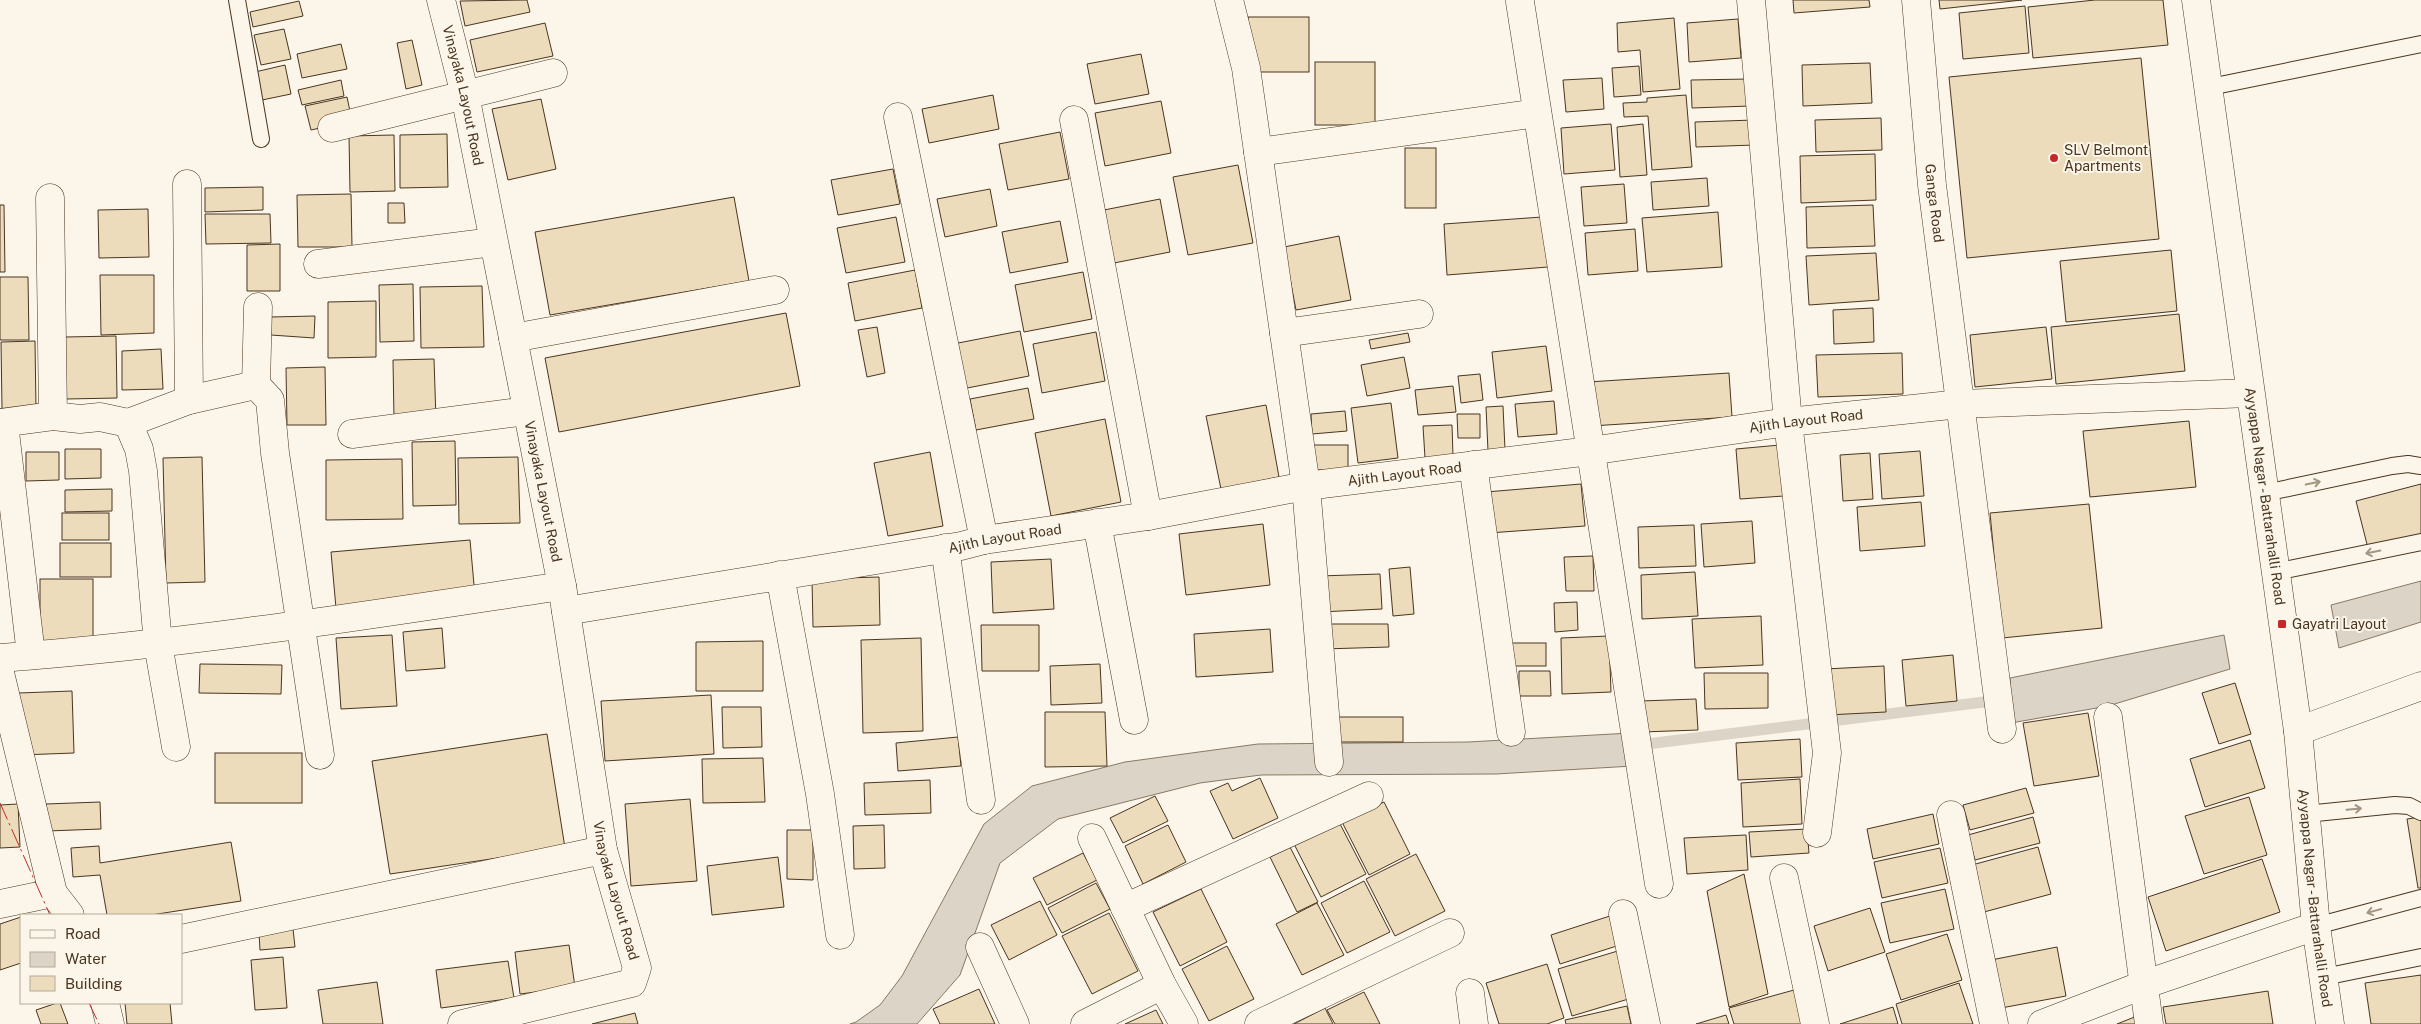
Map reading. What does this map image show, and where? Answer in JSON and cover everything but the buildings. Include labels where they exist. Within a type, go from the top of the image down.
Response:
[{"type":"street","name":"Vinayaka Layout Road","points":[[441,0],[465,95],[564,598],[603,850],[637,968],[632,983],[462,1024]]},
{"type":"street","points":[[1229,0],[1246,68],[1306,486],[1329,762]]},
{"type":"street","points":[[1751,0],[1788,422],[1827,753],[1817,834]]},
{"type":"street","name":"Ganga Road","points":[[1916,0],[1932,185],[2002,729]]},
{"type":"street","name":"Ayyappa Nagar - Battarahalli Road","points":[[2196,0],[2210,87],[2250,393],[2298,731],[2316,926],[2330,1024]]},
{"type":"street","points":[[1520,2],[1659,884]]},
{"type":"street","points":[[332,128],[553,73]]},
{"type":"street","points":[[1258,152],[1537,113]]},
{"type":"street","points":[[898,117],[984,540]]},
{"type":"street","points":[[1074,120],[1148,516]]},
{"type":"street","points":[[187,184],[189,400]]},
{"type":"street","points":[[50,198],[53,416]]},
{"type":"street","points":[[318,264],[493,242]]},
{"type":"street","points":[[513,338],[775,290]]},
{"type":"street","points":[[258,306],[256,385],[270,400],[320,754]]},
{"type":"street","points":[[1284,334],[1419,314]]},
{"type":"street","points":[[31,655],[2,423],[53,416],[100,417],[128,423],[189,400],[256,385]]},
{"type":"street","name":"Ajith Layout Road","points":[[0,658],[158,644],[302,625],[780,575],[984,540],[1148,516],[1306,486],[1590,451],[1788,422],[1960,404],[2250,393]]},
{"type":"street","points":[[352,434],[528,411]]},
{"type":"street","points":[[128,423],[139,448],[143,470],[158,644],[176,747]]},
{"type":"street","points":[[1473,465],[1511,732]]},
{"type":"street","points":[[1097,523],[1134,720]]},
{"type":"street","points":[[944,548],[980,800]]},
{"type":"street","points":[[780,575],[820,794],[840,935]]},
{"type":"street","points":[[0,673],[53,893],[69,914]]},
{"type":"street","points":[[2298,731],[2421,686]]},
{"type":"street","points":[[2108,717],[2149,1024]]},
{"type":"street","points":[[1125,908],[1369,796]]},
{"type":"street","points":[[1951,815],[1994,1024]]},
{"type":"street","points":[[1092,838],[1162,985],[1184,1024]]},
{"type":"street","points":[[182,939],[603,850]]},
{"type":"street","points":[[1784,878],[1815,1024]]},
{"type":"street","points":[[0,904],[53,893]]},
{"type":"street","points":[[1623,914],[1646,1024]]},
{"type":"street","points":[[2042,1024],[2143,985],[2316,926]]},
{"type":"street","points":[[1259,1024],[1450,933]]},
{"type":"street","points":[[980,947],[1015,1024]]},
{"type":"street","points":[[1085,1024],[1162,985]]},
{"type":"street","points":[[1470,993],[1474,1024]]},
{"type":"street","points":[[105,1004],[110,1024]]},
{"type":"lane","points":[[237,0],[261,139]]},
{"type":"lane","points":[[2210,87],[2421,44]]},
{"type":"lane","points":[[2265,493],[2392,466],[2408,464],[2421,466]]},
{"type":"lane","points":[[2275,572],[2421,542]]},
{"type":"lane","points":[[2306,814],[2395,805],[2409,806],[2421,812]]},
{"type":"lane","points":[[2316,926],[2421,898]]},
{"type":"lane","points":[[2324,977],[2421,957]]},
{"type":"water","points":[[2421,581],[2421,622],[2339,648],[2331,605]]},
{"type":"water","points":[[2224,635],[2230,669],[2108,706],[2011,723],[2010,678]]},
{"type":"water","points":[[1631,733],[1633,766],[1496,774],[1261,775],[1200,783],[1058,819],[1000,863],[960,975],[917,1024],[850,1024],[856,1022],[880,1005],[902,976],[984,824],[1032,786],[1125,762],[1258,744],[1468,742]]},
{"type":"waterway","points":[[1639,745],[2000,700]]},
{"type":"power","points":[[0,803],[50,914]]},
{"type":"power","points":[[89,1004],[99,1024]]},
{"type":"place","name":"SLV Belmont Apartments","points":[[2054,158]]},
{"type":"place","name":"Gayatri Layout","points":[[2282,624]]}]
